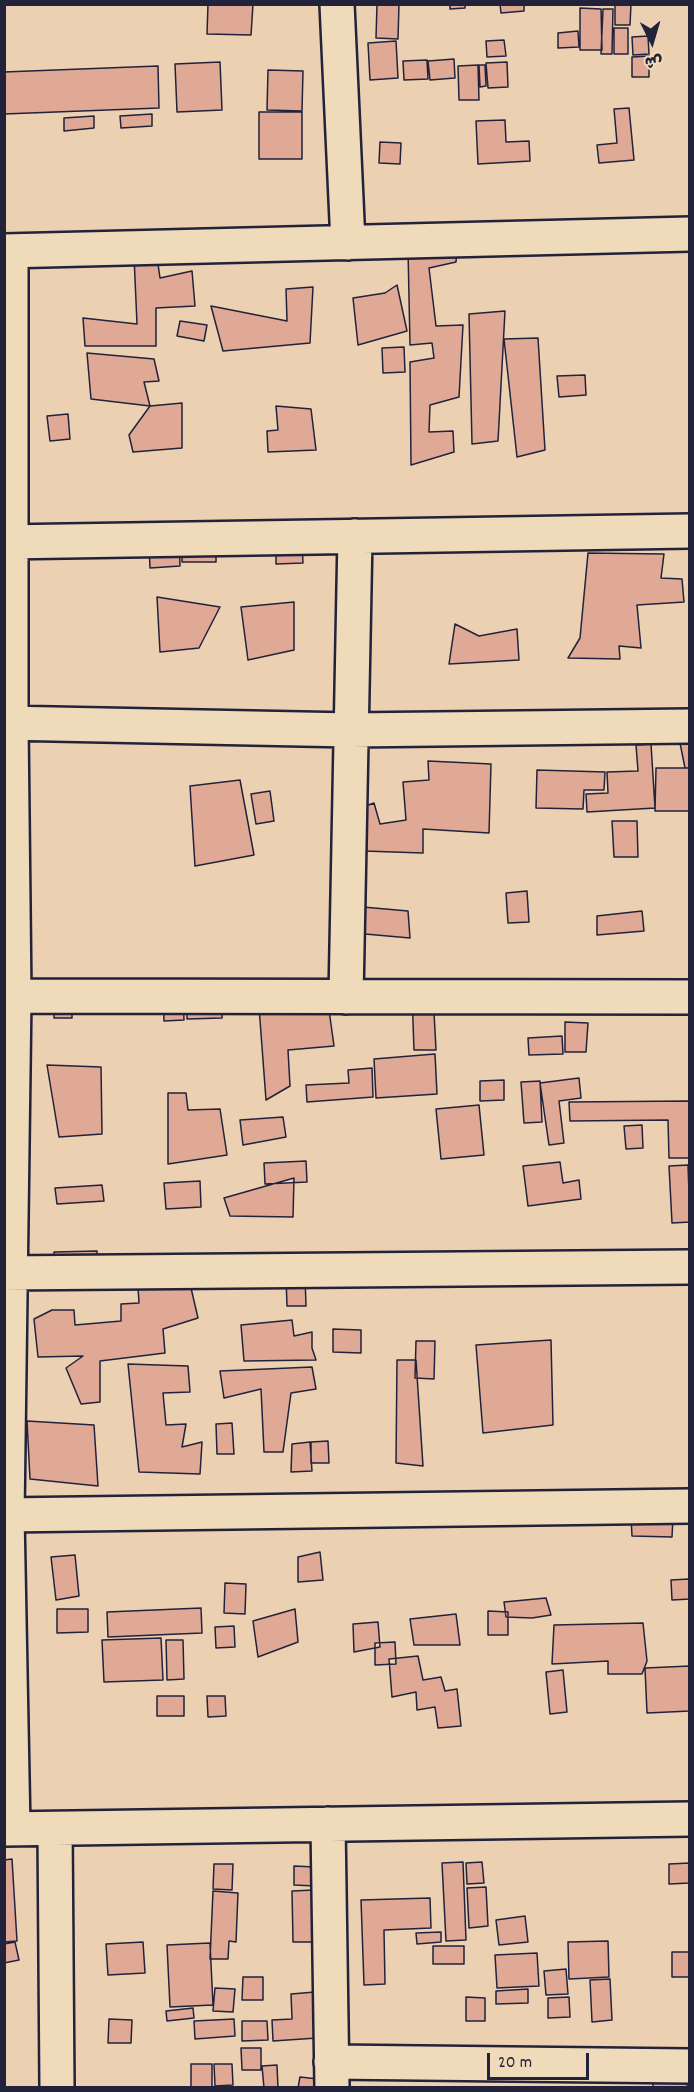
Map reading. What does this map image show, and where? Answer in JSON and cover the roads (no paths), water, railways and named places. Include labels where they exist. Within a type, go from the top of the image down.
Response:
[{"type":"street","points":[[337,4],[348,243]]},
{"type":"street","points":[[690,234],[8,251],[9,996],[6,1515],[9,1829],[690,1819]]},
{"type":"street","points":[[8,542],[690,531]]},
{"type":"street","points":[[346,997],[355,536]]},
{"type":"street","points":[[8,723],[351,730],[690,726]]},
{"type":"street","points":[[9,996],[690,997]]},
{"type":"street","points":[[7,1273],[690,1267]]},
{"type":"street","points":[[6,1515],[690,1506]]},
{"type":"street","points":[[328,1824],[332,2075],[534,2076],[690,2066]]},
{"type":"street","points":[[55,1828],[57,2088]]}]
